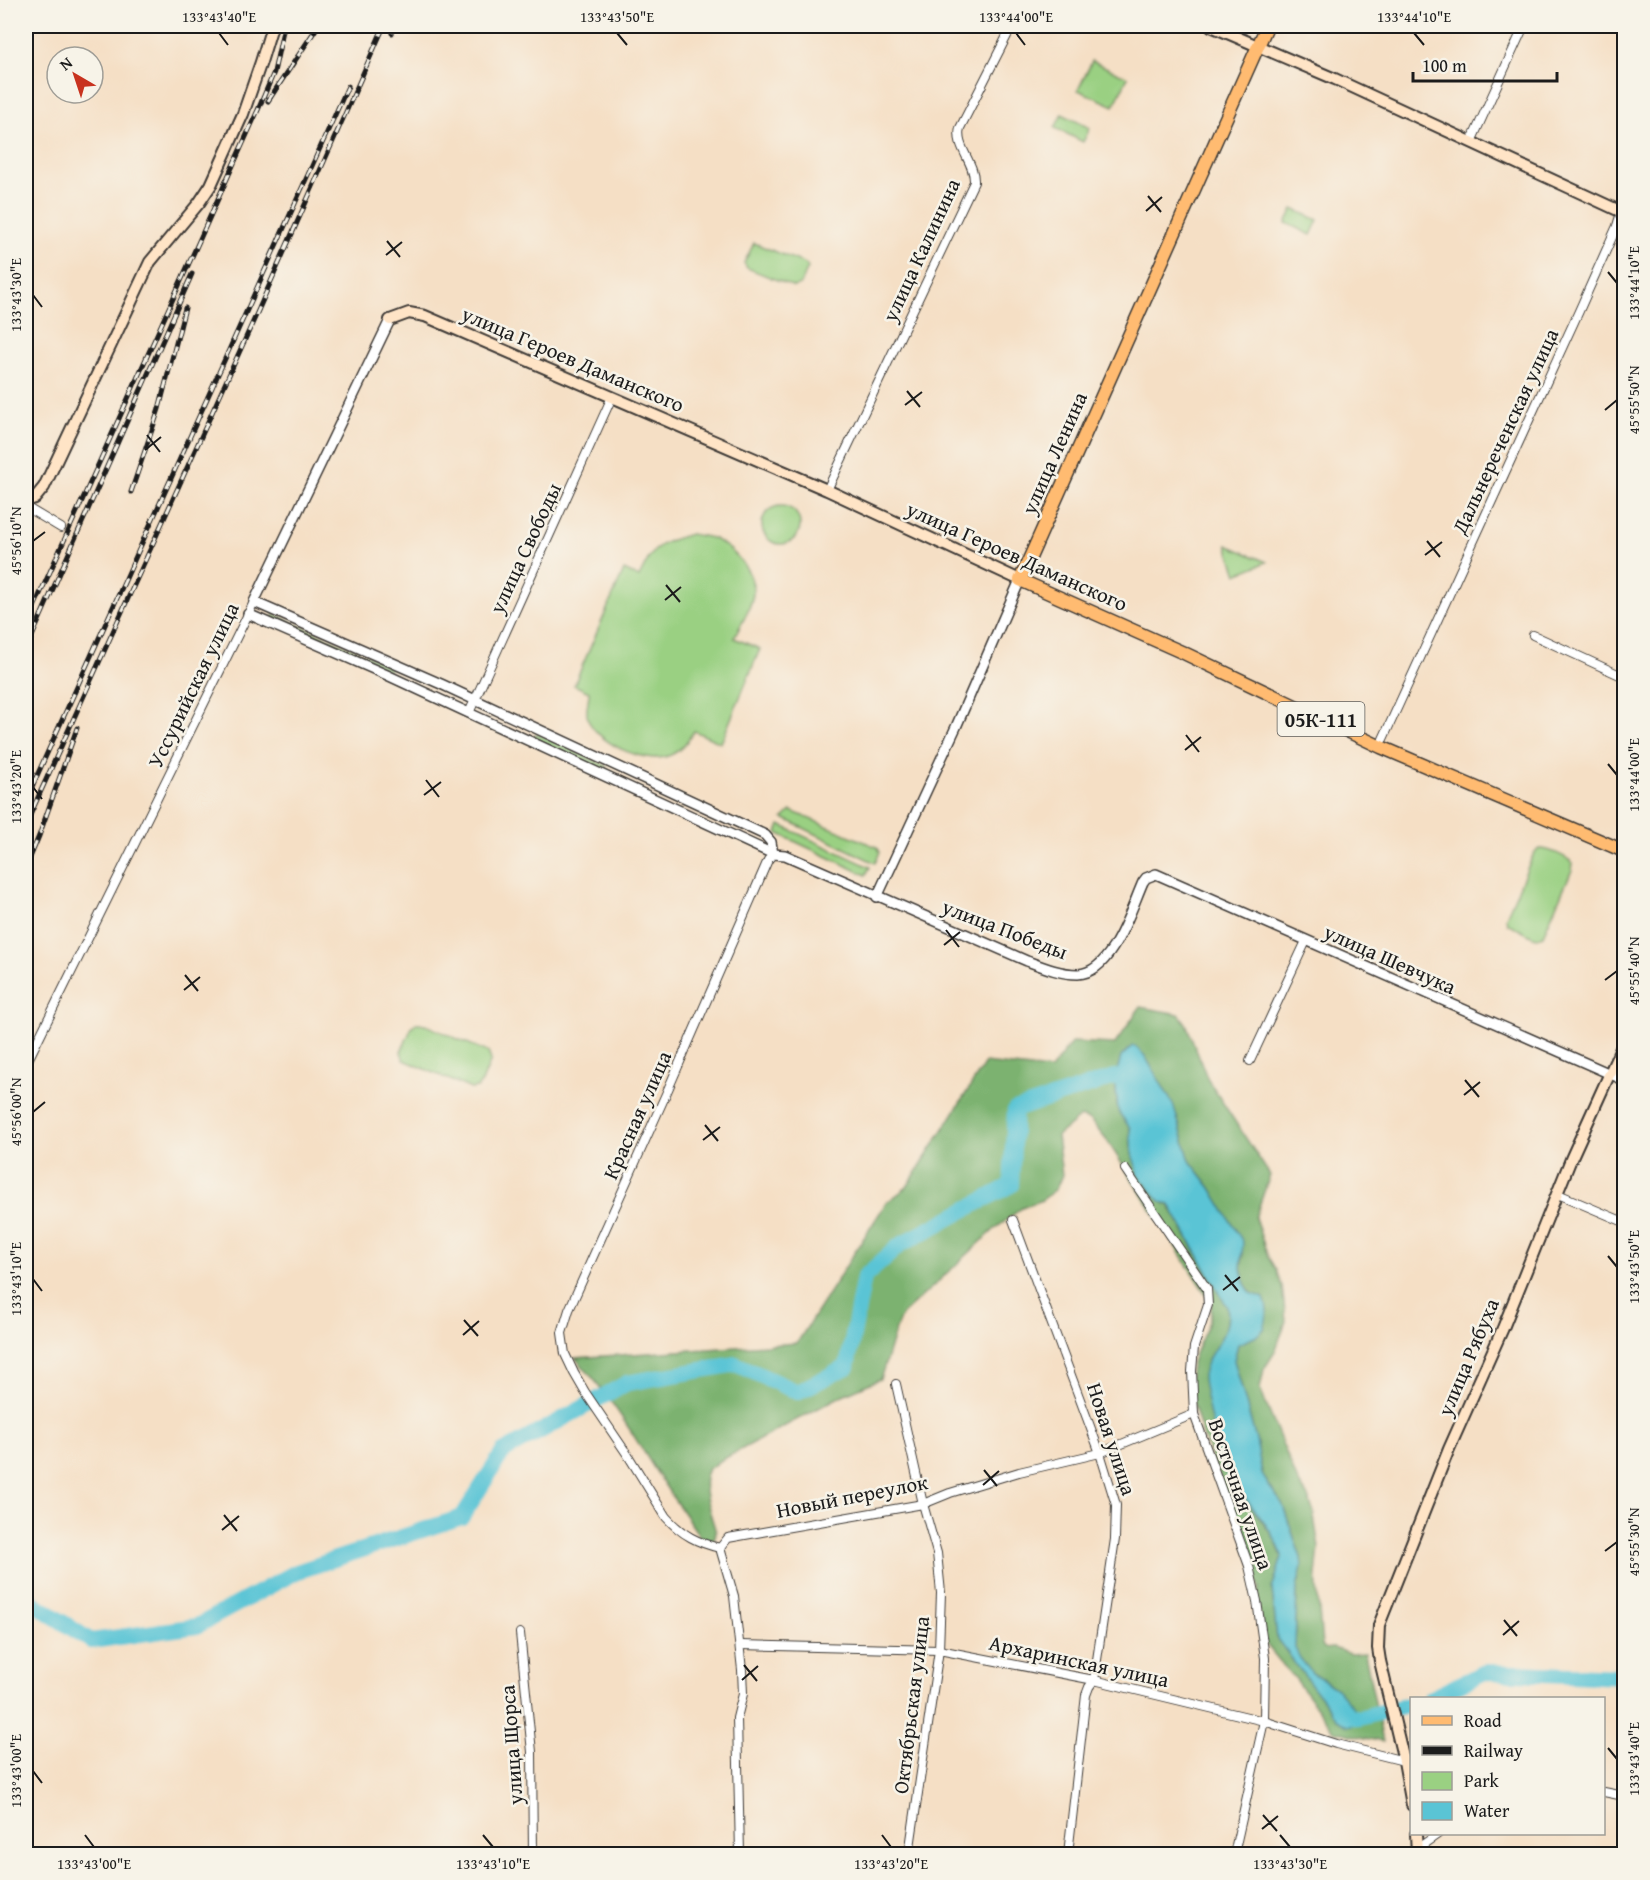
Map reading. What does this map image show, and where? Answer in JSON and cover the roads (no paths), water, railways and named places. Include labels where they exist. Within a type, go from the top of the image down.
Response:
[{"type":"main road","points":[[26,501],[35,498],[44,487],[150,262],[211,185],[243,114],[272,26]]},
{"type":"main road","points":[[1211,26],[1623,209]]},
{"type":"main road","name":"улица Ленина","points":[[1020,580],[1267,26]]},
{"type":"main road","name":"улица Героев Даманского","points":[[390,320],[409,313],[426,316],[827,490],[1186,654],[1370,742],[1624,851]]},
{"type":"main road","name":"улица Рябуха","points":[[1410,1794],[1378,1648],[1382,1615],[1449,1449],[1503,1328],[1571,1159],[1624,1042]]},
{"type":"main road","points":[[1416,1835],[1417,1851]]},
{"type":"street","name":"улица Калинина","points":[[827,490],[974,182],[972,167],[959,141],[958,134],[1012,26]]},
{"type":"street","points":[[1471,142],[1524,26]]},
{"type":"street","name":"Дальнереченская улица","points":[[1383,740],[1580,311],[1623,209]]},
{"type":"street","name":"Уссурийская улица","points":[[26,1064],[390,320]]},
{"type":"street","name":"улица Свободы","points":[[469,713],[612,397]]},
{"type":"street","points":[[26,507],[61,528]]},
{"type":"street","name":"улица Ленина","points":[[878,897],[960,719],[1020,580]]},
{"type":"street","points":[[254,602],[475,700],[765,835],[771,842],[772,854]]},
{"type":"street","name":"улица Победы","points":[[248,614],[469,713],[772,854],[785,855],[1028,961],[1057,971],[1078,974],[1090,971],[1102,963],[1108,956],[1143,882]]},
{"type":"street","points":[[1533,635],[1624,677]]},
{"type":"street","name":"Красная улица","points":[[720,1548],[690,1538],[674,1526],[585,1392],[566,1354],[562,1333],[772,854]]},
{"type":"street","name":"улица Шевчука","points":[[1143,882],[1146,878],[1156,874],[1171,879],[1306,941],[1624,1080]]},
{"type":"street","points":[[1250,1062],[1306,941]]},
{"type":"street","name":"Восточная улица","points":[[1125,1169],[1207,1289],[1208,1305],[1194,1355],[1191,1386],[1194,1414],[1234,1524],[1255,1591],[1264,1658],[1264,1721],[1234,1854]]},
{"type":"street","points":[[1558,1194],[1624,1222]]},
{"type":"street","name":"Новая улица","points":[[1013,1220],[1101,1453],[1112,1489],[1116,1516],[1115,1539],[1094,1680],[1086,1695],[1068,1854]]},
{"type":"street","name":"Октябрьская улица","points":[[896,1384],[923,1504],[937,1553],[940,1574],[939,1650],[909,1854]]},
{"type":"street","name":"Новый переулок","points":[[720,1548],[728,1538],[923,1504],[950,1493],[1019,1472],[1101,1453],[1194,1414]]},
{"type":"street","points":[[720,1548],[735,1596],[740,1645],[743,1694],[737,1718],[740,1854]]},
{"type":"street","name":"улица Щорса","points":[[519,1633],[532,1752],[533,1854]]},
{"type":"street","name":"Архаринская улица","points":[[740,1645],[939,1650],[1094,1680],[1264,1721],[1336,1744],[1404,1761]]},
{"type":"street","points":[[1605,1792],[1624,1796]]},
{"type":"street","points":[[1417,1851],[1436,1835]]},
{"type":"water","points":[[1132,1046],[1135,1046],[1145,1056],[1173,1104],[1190,1161],[1211,1188],[1243,1242],[1241,1269],[1245,1284],[1251,1293],[1264,1298],[1266,1302],[1267,1314],[1264,1329],[1255,1337],[1238,1344],[1234,1360],[1256,1440],[1262,1473],[1282,1503],[1301,1558],[1302,1567],[1297,1587],[1295,1648],[1312,1673],[1337,1689],[1358,1713],[1359,1718],[1352,1725],[1347,1726],[1338,1720],[1277,1639],[1272,1589],[1282,1557],[1280,1549],[1270,1531],[1225,1472],[1203,1381],[1205,1366],[1226,1326],[1227,1307],[1170,1205],[1160,1201],[1139,1176],[1132,1154],[1130,1128],[1118,1111],[1115,1077],[1121,1057]]},
{"type":"waterway","points":[[26,1598],[91,1641],[197,1626],[296,1572],[462,1517],[503,1452],[627,1383],[736,1364],[797,1392],[847,1367],[864,1277],[900,1245],[1011,1185],[1015,1110],[1115,1077],[1127,1082],[1130,1090]]},
{"type":"waterway","points":[[1433,1697],[1485,1672],[1624,1677]]},
{"type":"waterway","points":[[1339,1708],[1347,1715],[1359,1718],[1410,1705]]},
{"type":"railway","points":[[26,625],[258,110],[274,72],[284,26]]},
{"type":"railway","points":[[268,101],[318,26]]},
{"type":"railway","points":[[26,824],[384,26]]},
{"type":"railway","points":[[392,33],[395,26]]},
{"type":"railway","points":[[26,800],[348,86]]},
{"type":"railway","points":[[26,650],[192,274]]},
{"type":"railway","points":[[131,492],[159,409],[185,308]]},
{"type":"railway","points":[[26,867],[77,728]]}]
